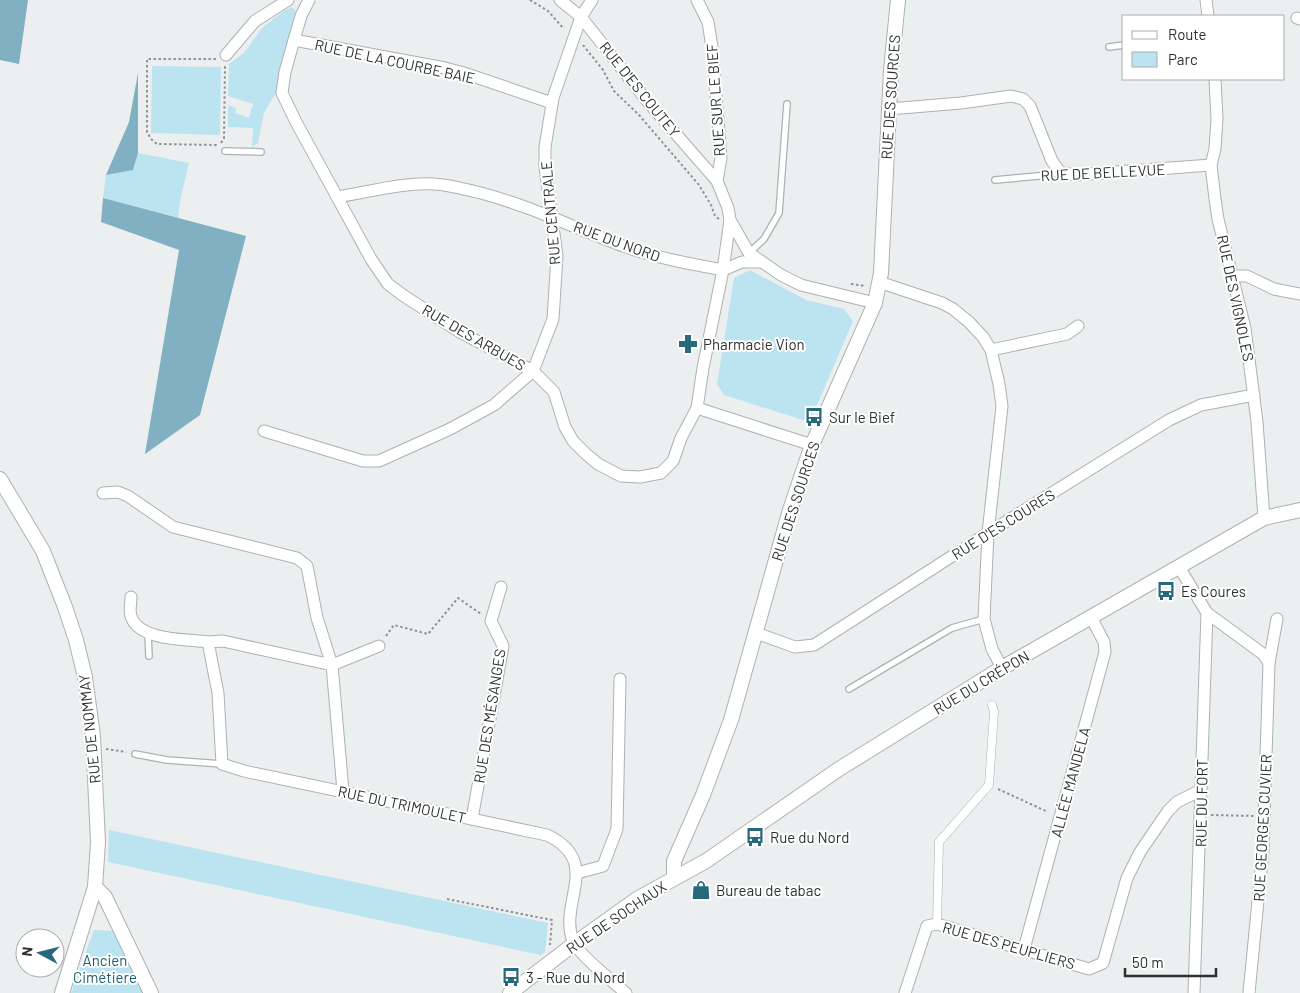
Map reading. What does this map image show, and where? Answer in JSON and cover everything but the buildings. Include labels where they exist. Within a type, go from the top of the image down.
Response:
[{"type":"street","points":[[224,57],[255,22],[288,0]]},
{"type":"street","name":"RUE DES ARBUES","points":[[309,0],[301,16],[294,40],[285,72],[282,93],[296,122],[372,259],[388,284],[460,332],[533,371],[554,392],[565,427],[573,441],[598,464],[621,476],[640,477],[661,473],[674,461],[680,438],[697,408]]},
{"type":"street","name":"RUE D'ES COUTEY","points":[[560,0],[581,17],[648,102],[717,180]]},
{"type":"street","name":"RUE CENTRALE","points":[[264,431],[362,461],[379,461],[450,430],[494,405],[533,371],[553,319],[557,256],[545,168],[545,147],[552,103],[573,37],[581,17],[592,0]]},
{"type":"street","name":"RUE SUR LE BIEF","points":[[697,0],[708,22],[712,47],[721,158],[717,180]]},
{"type":"street","name":"RUE DES SOURCES","points":[[674,878],[674,861],[703,795],[731,720],[790,510],[812,445],[877,292],[881,272],[888,108],[898,0]]},
{"type":"street","points":[[1206,0],[1208,15]]},
{"type":"street","name":"RUE DE LA COURBE BAIE","points":[[294,40],[445,68],[552,103]]},
{"type":"street","name":"RUE DES VIGNOLES","points":[[1216,80],[1217,119],[1215,149],[1211,165],[1218,219],[1234,276],[1245,328],[1254,395],[1264,518]]},
{"type":"street","points":[[888,108],[961,103],[1011,96],[1024,99],[1030,106],[1052,161],[1060,172]]},
{"type":"street","name":"RUE DE BELLEVUE","points":[[1060,172],[1075,175],[1211,165]]},
{"type":"street","points":[[717,180],[728,208],[730,220],[723,270],[704,359],[697,408],[812,445]]},
{"type":"street","name":"RUE DU NORD","points":[[338,197],[402,186],[436,184],[462,188],[501,198],[552,216],[628,248],[723,270]]},
{"type":"street","points":[[730,220],[749,254],[781,275],[801,285],[877,292],[942,303],[953,309],[983,336],[990,350],[999,384],[1002,406],[988,533],[984,619],[992,648],[1002,668]]},
{"type":"street","points":[[723,270],[742,262],[761,262]]},
{"type":"street","points":[[1234,276],[1247,276],[1274,289],[1300,294]]},
{"type":"street","points":[[990,350],[1066,334],[1078,326]]},
{"type":"street","name":"RUE D'ES COURES","points":[[756,633],[794,647],[814,645],[988,533],[1186,412],[1201,405],[1254,395]]},
{"type":"street","name":"RUE DE NOMMAY","points":[[0,479],[43,551],[65,607],[76,640],[85,677],[94,747],[98,842],[95,887],[62,993]]},
{"type":"street","points":[[103,493],[118,492],[128,496],[173,527],[297,558],[307,566],[317,618],[332,665],[343,791]]},
{"type":"street","name":"RUE DU CRÉPON","points":[[674,878],[706,861],[839,769],[1002,668],[1264,518],[1300,510]]},
{"type":"street","points":[[1179,567],[1207,612],[1263,654],[1268,663]]},
{"type":"street","points":[[491,621],[501,587]]},
{"type":"street","points":[[131,597],[131,617],[138,627],[148,634],[208,642],[223,641],[332,665],[379,646]]},
{"type":"street","name":"RUE DU FORT","points":[[1194,993],[1207,612]]},
{"type":"street","name":"ALLÉE MANDELA","points":[[1024,949],[1104,652],[1104,642],[1091,617]]},
{"type":"street","name":"RUE GEORGES CUVIER","points":[[1250,993],[1263,850],[1268,663],[1276,619]]},
{"type":"street","name":"RUE DES MÉSANGES","points":[[472,819],[503,646],[491,621]]},
{"type":"street","points":[[208,642],[218,693],[222,764]]},
{"type":"street","points":[[620,679],[617,829],[603,866],[577,872],[569,928],[574,944],[604,975],[626,993]]},
{"type":"street","points":[[937,924],[939,842],[989,785],[994,712],[992,705]]},
{"type":"street","name":"RUE DU TRIMOULET","points":[[222,764],[244,771],[547,835],[560,841],[574,861],[577,872]]},
{"type":"street","name":"RUE DES PEUPLIERS","points":[[905,993],[927,926],[937,924],[1089,969],[1103,963],[1127,878],[1140,852],[1177,802],[1201,790]]},
{"type":"street","name":"RUE DE SOCHAUX","points":[[510,993],[637,899],[674,878]]},
{"type":"street","points":[[95,887],[105,897],[151,993]]},
{"type":"lane","points":[[1109,47],[1122,44]]},
{"type":"lane","points":[[749,254],[764,239],[780,214],[787,104]]},
{"type":"lane","points":[[225,151],[261,152]]},
{"type":"lane","name":"RUE DE BELLEVUE","points":[[994,180],[1049,175],[1060,172]]},
{"type":"lane","points":[[849,690],[952,628],[984,619]]},
{"type":"lane","points":[[148,634],[149,656]]},
{"type":"lane","name":"RUE DU TRIMOULET","points":[[135,754],[167,760],[222,764]]},
{"type":"path","points":[[530,0],[548,11],[559,25],[583,45],[603,70],[614,91],[639,115],[699,185],[716,218],[730,220]]},
{"type":"path","points":[[224,57],[224,138],[219,145],[157,144],[151,139],[148,132],[147,59],[224,57]]},
{"type":"path","points":[[848,284],[868,286],[877,292]]},
{"type":"path","points":[[379,646],[394,625],[428,634],[458,598],[491,621]]},
{"type":"path","points":[[94,747],[135,754]]},
{"type":"path","points":[[989,785],[1061,817]]},
{"type":"path","points":[[1201,815],[1264,816]]},
{"type":"path","points":[[447,899],[552,920],[550,950],[554,959]]},
{"type":"green space","points":[[292,7],[298,13],[278,79],[277,91],[264,113],[258,143],[252,147],[253,128],[228,127],[228,105],[236,108],[235,113],[249,118],[253,104],[228,96],[229,64],[244,53],[262,28]]},
{"type":"green space","points":[[152,66],[221,67],[220,135],[151,133]]},
{"type":"green space","points":[[138,153],[189,163],[180,201],[178,219],[103,198],[106,175],[133,170]]},
{"type":"green space","points":[[750,270],[806,300],[844,309],[853,321],[812,417],[803,420],[724,395],[717,384],[734,278]]},
{"type":"green space","points":[[109,830],[548,923],[545,952],[541,955],[108,862]]},
{"type":"green space","name":"Ancien Cimétiere","points":[[94,930],[113,931],[144,993],[71,993]]},
{"type":"shaded area","points":[[0,0],[28,0],[19,64],[0,60]]},
{"type":"shaded area","points":[[138,73],[138,153],[133,170],[106,175],[129,122]]},
{"type":"shaded area","points":[[103,198],[246,236],[200,415],[145,454],[179,250],[101,222]]},
{"type":"place","name":"Pharmacie Vion","points":[[688,344]]},
{"type":"place","name":"Sur le Bief","points":[[814,417]]},
{"type":"place","name":"Es Coures","points":[[1166,591]]},
{"type":"place","name":"Rue du Nord","points":[[755,837]]},
{"type":"place","name":"Bureau de tabac","points":[[701,890]]},
{"type":"place","name":"3 - Rue du Nord","points":[[511,977]]}]
